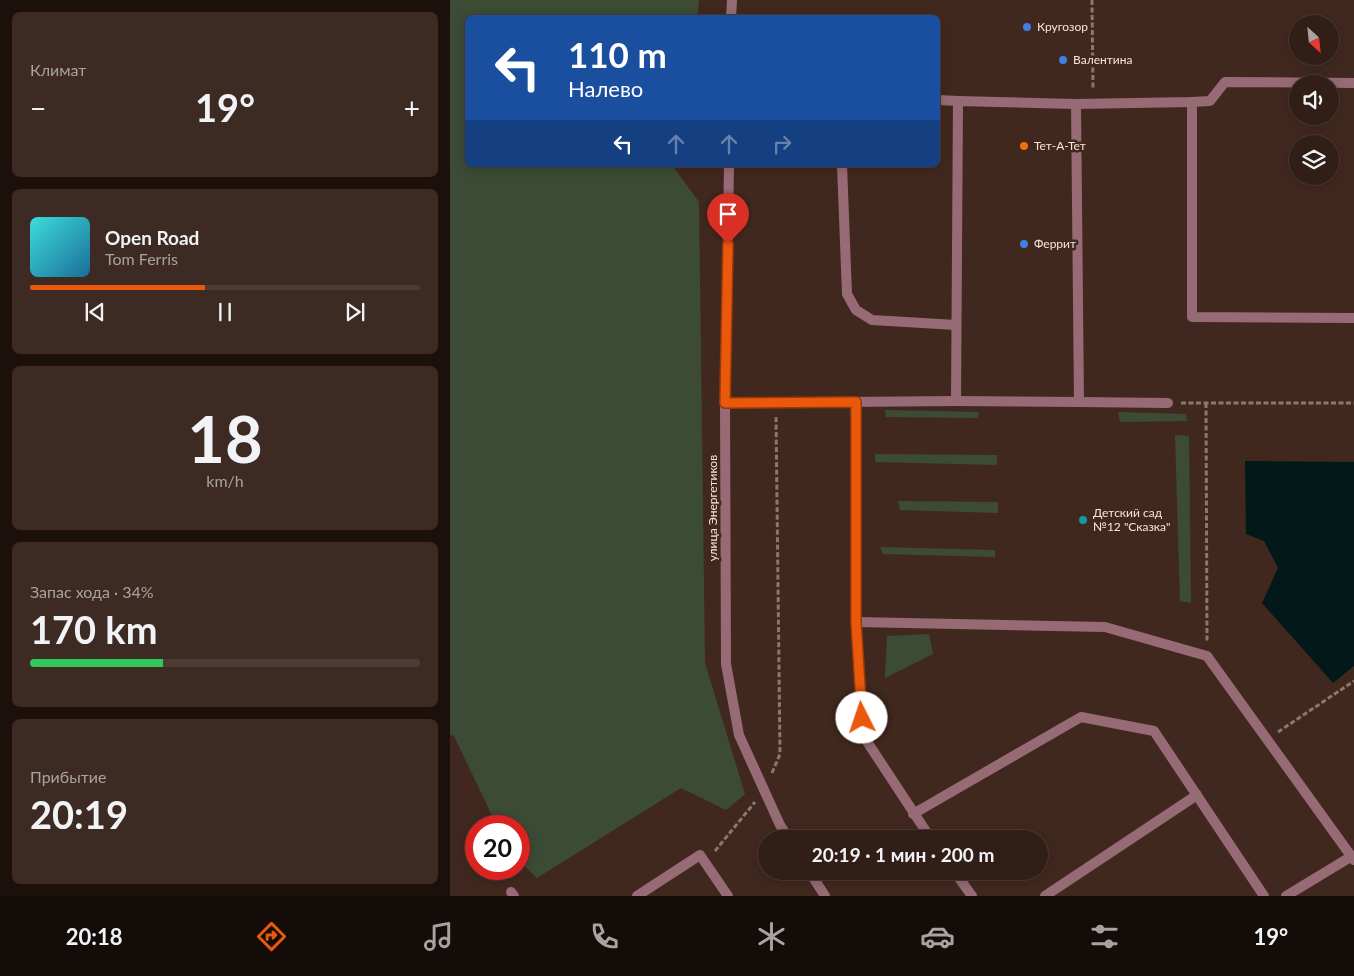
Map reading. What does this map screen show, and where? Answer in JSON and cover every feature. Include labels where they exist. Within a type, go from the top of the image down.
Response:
[{"type":"street","points":[[731,15],[732,0]]},
{"type":"street","points":[[940,100],[1076,104],[1192,102],[1210,101],[1225,82],[1354,82]]},
{"type":"street","points":[[956,401],[958,101]]},
{"type":"street","points":[[1192,102],[1192,317],[1354,318]]},
{"type":"street","points":[[1076,104],[1079,402]]},
{"type":"street","name":"улица Энергетиков","points":[[729,167],[725,403],[726,664],[739,735],[783,830]]},
{"type":"street","points":[[842,167],[847,294],[856,310],[872,320],[956,325]]},
{"type":"street","points":[[725,403],[956,401],[1168,403]]},
{"type":"street","points":[[856,402],[856,622],[864,737],[925,830]]},
{"type":"street","points":[[856,622],[1105,627],[1206,656],[1353,858],[1286,896]]},
{"type":"street","points":[[913,814],[1081,717],[1154,730],[1264,896]]},
{"type":"street","points":[[1044,896],[1198,795]]},
{"type":"street","points":[[637,896],[700,855],[728,896]]},
{"type":"street","points":[[815,880],[825,896]]},
{"type":"street","points":[[960,880],[972,896]]},
{"type":"path","points":[[1092,0],[1093,103]]},
{"type":"path","points":[[706,862],[764,790],[780,754],[776,403]]},
{"type":"path","points":[[1168,403],[1354,403]]},
{"type":"path","points":[[1206,403],[1206,656]]},
{"type":"path","points":[[1267,740],[1354,681]]},
{"type":"green space","points":[[450,0],[699,0],[697,15],[465,15],[465,167],[673,167],[699,202],[705,663],[745,794],[726,810],[681,788],[537,878],[530,871],[530,815],[492,815],[454,736],[450,735]]},
{"type":"green space","points":[[885,410],[979,412],[978,418],[886,417]]},
{"type":"green space","points":[[1118,412],[1186,414],[1187,421],[1120,422]]},
{"type":"green space","points":[[1175,435],[1189,436],[1191,603],[1180,601]]},
{"type":"green space","points":[[875,454],[997,455],[997,465],[875,462]]},
{"type":"green space","points":[[898,501],[998,502],[998,513],[900,510]]},
{"type":"green space","points":[[880,547],[995,550],[995,557],[883,554]]},
{"type":"green space","points":[[929,634],[933,654],[885,678],[887,636]]},
{"type":"shaded area","points":[[1245,461],[1354,462],[1354,666],[1333,683],[1262,603],[1278,568],[1264,541],[1246,534]]},
{"type":"place","name":"Кругозор","points":[[1027,27]]},
{"type":"place","name":"Валентина","points":[[1063,60]]},
{"type":"place","name":"Тет-А-Тет","points":[[1024,146]]},
{"type":"place","name":"Феррит","points":[[1024,244]]},
{"type":"place","name":"Детский сад №12 \"Сказка\"","points":[[1083,520]]},
{"type":"route","points":[[728,244],[725,403],[856,402],[856,622],[862,718]]}]
